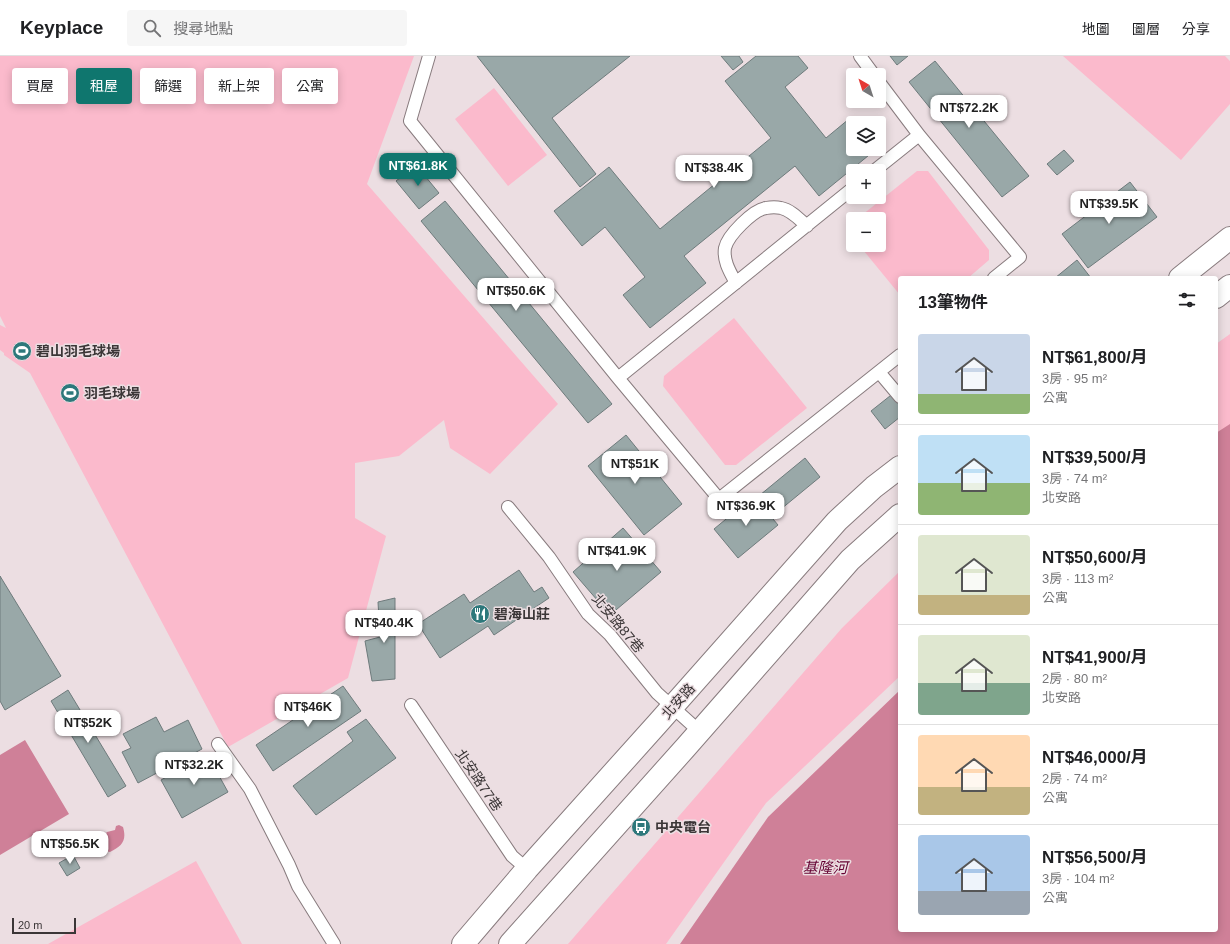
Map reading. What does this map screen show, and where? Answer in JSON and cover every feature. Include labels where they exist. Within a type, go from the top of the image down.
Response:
[{"type":"main road","points":[[1182,276],[1230,238]]},
{"type":"main road","points":[[1218,295],[1230,286]]},
{"type":"main road","name":"北安路","points":[[464,944],[527,869],[673,707],[837,521],[874,486],[898,468]]},
{"type":"main road","points":[[510,944],[850,560],[898,517]]},
{"type":"lane","points":[[429,56],[410,121],[618,378],[719,499],[898,357]]},
{"type":"lane","points":[[860,56],[869,68]]},
{"type":"lane","points":[[886,91],[919,135],[1020,257],[996,276]]},
{"type":"lane","points":[[883,164],[919,135]]},
{"type":"lane","points":[[618,378],[846,194]]},
{"type":"lane","points":[[736,283],[726,264],[725,248],[728,241],[737,229],[747,220],[765,208],[781,208],[790,212],[806,226]]},
{"type":"lane","points":[[879,372],[898,395]]},
{"type":"lane","name":"北安路87巷","points":[[508,507],[549,557],[588,614],[610,635],[657,693],[699,731]]},
{"type":"lane","name":"北安路77巷","points":[[411,705],[512,856],[527,869]]},
{"type":"lane","points":[[218,744],[250,788],[298,886],[334,944]]},
{"type":"shaded area","points":[[0,56],[414,56],[367,184],[558,404],[490,474],[450,448],[444,420],[399,456],[355,463],[355,518],[386,536],[348,678],[228,747],[30,373],[4,355],[4,353],[0,350],[0,325],[6,328],[0,316]]},
{"type":"shaded area","points":[[1063,56],[1225,56],[1230,61],[1230,104],[1181,160]]},
{"type":"shaded area","points":[[494,88],[547,155],[508,186],[455,119]]},
{"type":"shaded area","points":[[917,171],[928,171],[989,250],[989,260],[970,276],[898,276],[898,293],[865,252],[886,252],[886,212],[866,212],[876,204],[886,204],[886,196]]},
{"type":"shaded area","points":[[734,318],[807,408],[736,465],[725,465],[663,386],[664,376]]},
{"type":"shaded area","points":[[1230,334],[1230,432],[1218,439],[1218,343]]},
{"type":"shaded area","points":[[898,573],[898,678],[766,803],[666,944],[568,944],[842,628]]},
{"type":"shaded area","points":[[196,861],[242,944],[48,944]]},
{"type":"water","name":"基隆河","points":[[1230,424],[1230,944],[680,944],[768,817],[898,692],[898,932],[1218,932],[1218,432]]},
{"type":"water","points":[[25,740],[69,814],[0,855],[0,755]]},
{"type":"water","points":[[119,825],[123,827],[124,839],[118,848],[110,852],[98,849],[94,844],[97,840],[100,840],[107,832],[115,830],[116,826]]},
{"type":"building","points":[[477,56],[630,56],[552,118],[596,174],[580,187]]},
{"type":"building","points":[[721,56],[739,56],[743,62],[733,70]]},
{"type":"building","points":[[756,56],[798,56],[808,68],[785,87],[826,138],[846,121],[846,156],[868,156],[858,164],[846,164],[846,174],[819,196],[795,166],[684,256],[706,283],[650,328],[623,295],[645,277],[605,227],[582,246],[554,211],[609,167],[660,229],[771,138],[725,81]]},
{"type":"building","points":[[890,56],[908,56],[897,65]]},
{"type":"building","points":[[935,61],[1029,176],[1002,197],[909,82]]},
{"type":"building","points":[[1064,150],[1074,161],[1057,175],[1047,164]]},
{"type":"building","points":[[416,165],[439,193],[419,209],[396,181]]},
{"type":"building","points":[[1130,182],[1157,217],[1088,268],[1062,234]]},
{"type":"building","points":[[445,201],[612,404],[588,423],[421,221]]},
{"type":"building","points":[[1077,260],[1089,276],[1057,276]]},
{"type":"building","points":[[898,390],[898,419],[885,429],[871,411]]},
{"type":"building","points":[[626,435],[682,504],[644,535],[588,466]]},
{"type":"building","points":[[805,458],[820,477],[775,514],[760,495]]},
{"type":"building","points":[[754,496],[778,525],[738,558],[714,529]]},
{"type":"building","points":[[623,528],[661,572],[610,615],[573,572]]},
{"type":"building","name":"碧海山莊","points":[[519,570],[534,592],[542,587],[549,598],[494,635],[488,626],[440,658],[418,624],[464,594],[470,603]]},
{"type":"building","points":[[0,576],[61,676],[5,710],[0,701]]},
{"type":"building","points":[[395,598],[395,679],[372,681],[365,641],[380,637],[378,602]]},
{"type":"building","points":[[343,686],[361,711],[273,771],[256,745]]},
{"type":"building","points":[[68,690],[126,786],[108,797],[51,701]]},
{"type":"building","points":[[156,717],[164,732],[188,720],[202,749],[138,783],[122,752],[131,748],[123,734]]},
{"type":"building","points":[[366,719],[396,758],[316,815],[293,786],[353,741],[347,732]]},
{"type":"building","points":[[207,754],[228,792],[182,818],[161,780]]},
{"type":"building","points":[[73,855],[80,868],[67,876],[59,863]]},
{"type":"place","name":"碧山羽毛球場","points":[[22,351]]},
{"type":"place","name":"羽毛球場","points":[[70,393]]},
{"type":"place","name":"碧海山莊","points":[[480,614]]},
{"type":"place","name":"中央電台","points":[[641,827]]}]
